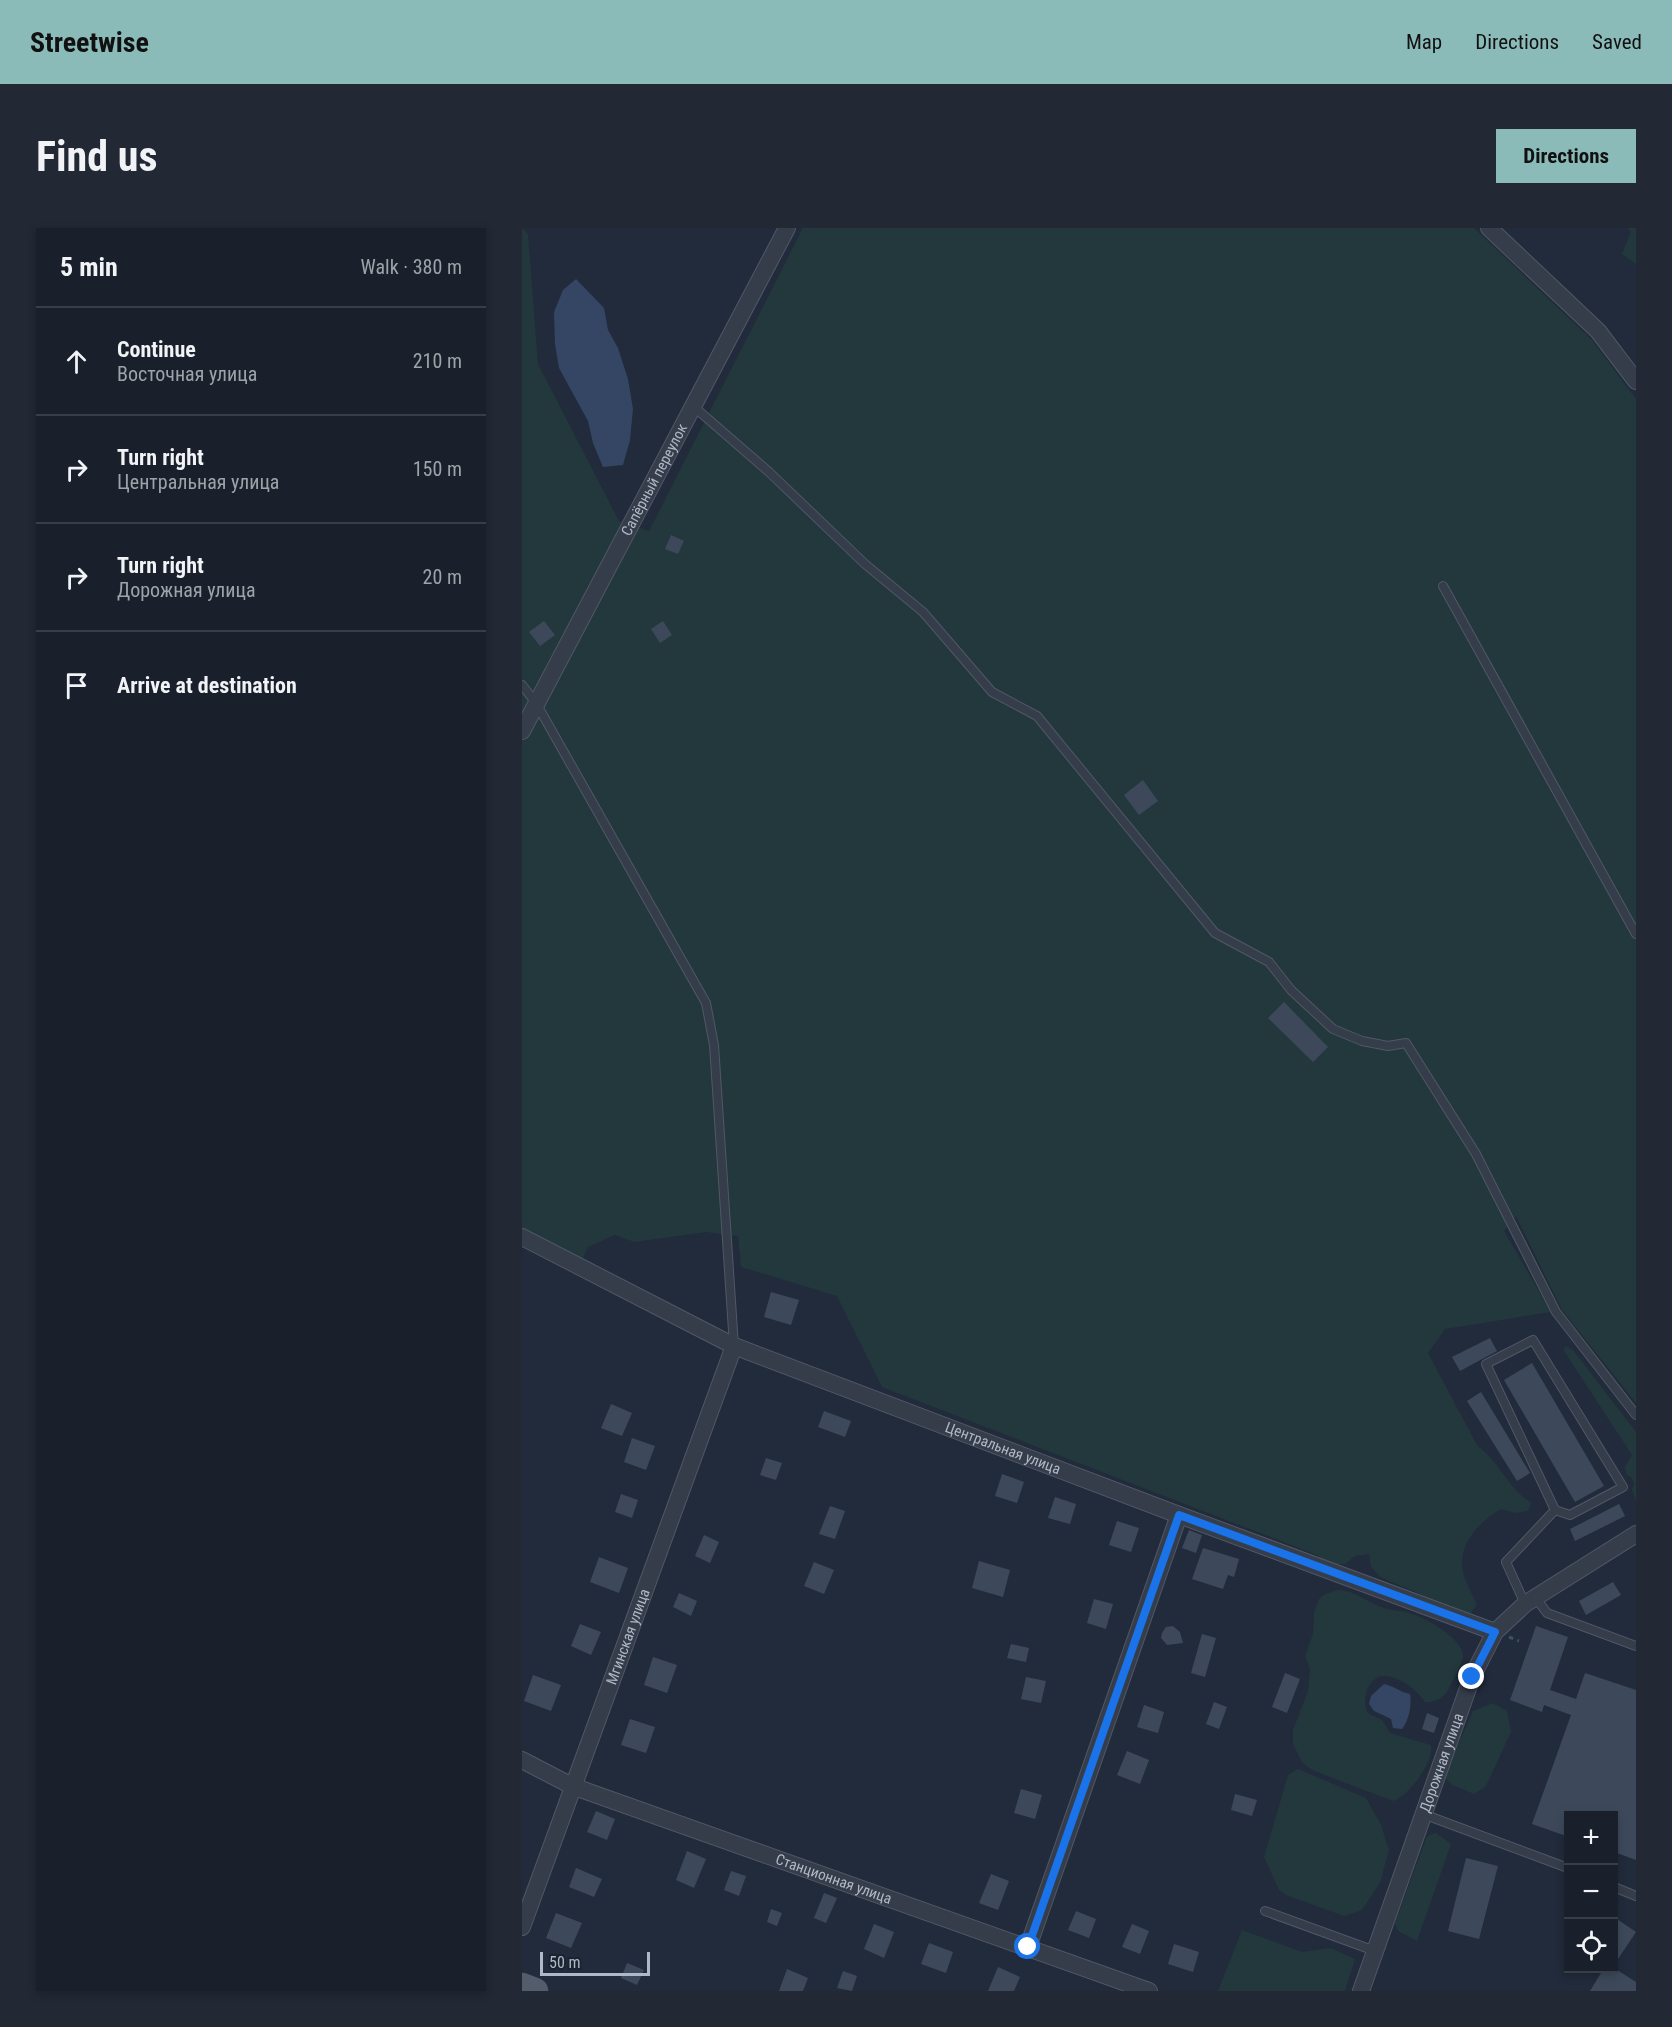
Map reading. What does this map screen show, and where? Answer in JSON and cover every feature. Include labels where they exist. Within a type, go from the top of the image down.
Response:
[{"type":"main road","points":[[522,1986],[535,1991]]},
{"type":"street","name":"Сапёрный переулок","points":[[522,731],[529,701],[692,406],[787,228]]},
{"type":"street","points":[[1489,228],[1598,331],[1636,381]]},
{"type":"street","name":"Центральная улица","points":[[522,1237],[734,1346],[1495,1632]]},
{"type":"street","name":"Мгинская улица","points":[[522,1927],[734,1346]]},
{"type":"street","points":[[1028,1947],[1179,1515]]},
{"type":"street","name":"Дорожная улица","points":[[1361,1991],[1472,1677],[1495,1632],[1530,1600],[1636,1534]]},
{"type":"street","name":"Станционная улица","points":[[522,1760],[572,1786],[1149,1991]]},
{"type":"lane","points":[[692,406],[769,472],[865,564],[924,612],[992,692],[1037,716],[1215,933],[1269,962],[1291,990],[1333,1029],[1362,1041],[1388,1046],[1406,1043],[1476,1154],[1556,1312],[1636,1415]]},
{"type":"lane","points":[[1443,586],[1636,934]]},
{"type":"lane","points":[[522,686],[706,1003],[714,1045],[734,1346]]},
{"type":"lane","points":[[1533,1340],[1623,1487],[1570,1515],[1555,1510],[1486,1364],[1533,1340]]},
{"type":"lane","points":[[1555,1510],[1506,1562],[1530,1600],[1547,1613],[1636,1646]]},
{"type":"lane","points":[[1423,1814],[1564,1866]]},
{"type":"lane","points":[[1618,1889],[1636,1896]]},
{"type":"lane","points":[[1265,1911],[1375,1951]]},
{"type":"green space","points":[[522,228],[528,234],[538,364],[619,521],[649,531],[803,228],[1474,228],[1592,340],[1636,399],[1636,1403],[1562,1310],[1516,1216],[1504,1231],[1551,1312],[1445,1329],[1428,1353],[1477,1445],[1516,1490],[1531,1503],[1528,1511],[1515,1513],[1501,1509],[1480,1525],[1469,1539],[1462,1565],[1477,1604],[1469,1616],[1444,1608],[1418,1593],[1380,1577],[1371,1567],[1369,1554],[1355,1556],[1345,1564],[1331,1565],[1317,1555],[882,1387],[837,1296],[741,1267],[738,1236],[706,1232],[634,1242],[615,1235],[588,1247],[581,1263],[522,1231]]},
{"type":"green space","points":[[1628,228],[1636,228],[1636,264],[1622,254],[1631,232]]},
{"type":"green space","points":[[1565,1346],[1573,1350],[1636,1432],[1636,1501],[1632,1490],[1634,1484],[1632,1478],[1626,1474],[1625,1467],[1632,1455],[1564,1351]]},
{"type":"green space","points":[[1338,1590],[1355,1594],[1381,1607],[1418,1616],[1444,1631],[1462,1650],[1462,1661],[1448,1690],[1437,1700],[1425,1702],[1409,1685],[1387,1676],[1374,1679],[1367,1690],[1366,1709],[1369,1714],[1382,1720],[1390,1733],[1431,1745],[1431,1752],[1419,1778],[1406,1793],[1393,1801],[1312,1770],[1302,1762],[1293,1744],[1293,1730],[1308,1691],[1310,1669],[1305,1656],[1313,1634],[1314,1612],[1319,1599],[1325,1594]]},
{"type":"green space","points":[[1493,1703],[1507,1711],[1511,1732],[1486,1786],[1474,1794],[1452,1785],[1444,1777],[1473,1711]]},
{"type":"green space","points":[[1298,1769],[1366,1798],[1381,1825],[1389,1850],[1380,1883],[1362,1910],[1344,1916],[1286,1895],[1279,1890],[1264,1857],[1288,1775]]},
{"type":"green space","points":[[1436,1833],[1451,1844],[1417,1941],[1398,1931],[1395,1923],[1427,1836]]},
{"type":"green space","points":[[1242,1930],[1302,1952],[1331,1948],[1355,1959],[1345,1991],[1218,1991]]},
{"type":"water","points":[[576,279],[604,308],[608,330],[618,348],[628,379],[633,409],[630,440],[623,465],[603,467],[593,443],[588,421],[559,368],[555,344],[554,312],[563,290]]},
{"type":"water","points":[[1384,1684],[1410,1694],[1409,1712],[1402,1729],[1393,1728],[1391,1719],[1374,1711],[1369,1704],[1371,1696]]},
{"type":"building","points":[[671,535],[684,541],[678,554],[665,549]]},
{"type":"building","points":[[544,621],[555,635],[540,646],[529,632]]},
{"type":"building","points":[[663,621],[672,635],[660,643],[651,629]]},
{"type":"building","points":[[1143,780],[1158,801],[1139,815],[1124,795]]},
{"type":"building","points":[[1284,1002],[1328,1047],[1313,1062],[1268,1018]]},
{"type":"building","points":[[771,1292],[799,1300],[791,1325],[764,1317]]},
{"type":"building","points":[[1490,1338],[1497,1351],[1460,1371],[1452,1357]]},
{"type":"building","points":[[1532,1363],[1604,1486],[1575,1502],[1504,1380]]},
{"type":"building","points":[[1481,1392],[1530,1473],[1517,1481],[1467,1401]]},
{"type":"building","points":[[611,1404],[632,1413],[622,1436],[601,1428]]},
{"type":"building","points":[[824,1411],[851,1421],[845,1437],[818,1427]]},
{"type":"building","points":[[632,1438],[655,1446],[646,1470],[624,1462]]},
{"type":"building","points":[[766,1458],[782,1463],[776,1480],[760,1475]]},
{"type":"building","points":[[1002,1474],[1024,1482],[1017,1503],[995,1496]]},
{"type":"building","points":[[621,1494],[638,1500],[632,1518],[615,1512]]},
{"type":"building","points":[[1055,1497],[1076,1504],[1070,1524],[1048,1518]]},
{"type":"building","points":[[1619,1504],[1625,1516],[1575,1541],[1570,1529]]},
{"type":"building","points":[[830,1506],[845,1511],[835,1539],[819,1534]]},
{"type":"building","points":[[1117,1521],[1139,1528],[1131,1552],[1109,1545]]},
{"type":"building","points":[[1189,1530],[1202,1535],[1196,1553],[1182,1548]]},
{"type":"building","points":[[704,1535],[719,1542],[710,1563],[695,1556]]},
{"type":"building","points":[[1203,1548],[1239,1559],[1234,1577],[1228,1575],[1223,1589],[1192,1579]]},
{"type":"building","points":[[599,1557],[628,1568],[619,1593],[590,1582]]},
{"type":"building","points":[[979,1561],[1010,1570],[1003,1597],[972,1588]]},
{"type":"building","points":[[814,1562],[834,1570],[824,1594],[804,1586]]},
{"type":"building","points":[[1613,1582],[1621,1595],[1586,1615],[1579,1601]]},
{"type":"building","points":[[679,1593],[697,1601],[691,1616],[673,1607]]},
{"type":"building","points":[[1094,1599],[1113,1604],[1106,1629],[1087,1623]]},
{"type":"building","points":[[580,1624],[601,1632],[591,1655],[571,1646]]},
{"type":"building","points":[[1173,1626],[1180,1632],[1183,1643],[1167,1645],[1161,1638],[1162,1633],[1166,1627]]},
{"type":"building","points":[[1536,1626],[1568,1637],[1550,1690],[1576,1699],[1585,1673],[1636,1690],[1636,1860],[1618,1853],[1618,1811],[1564,1811],[1564,1835],[1532,1824],[1571,1715],[1544,1705],[1542,1712],[1510,1700]]},
{"type":"building","points":[[1202,1634],[1216,1638],[1205,1677],[1191,1673]]},
{"type":"building","points":[[1011,1644],[1029,1648],[1026,1662],[1007,1658]]},
{"type":"building","points":[[653,1657],[677,1665],[667,1693],[644,1685]]},
{"type":"building","points":[[1285,1673],[1300,1679],[1287,1713],[1272,1707]]},
{"type":"building","points":[[533,1675],[561,1685],[551,1711],[524,1701]]},
{"type":"building","points":[[1026,1677],[1046,1681],[1041,1703],[1021,1699]]},
{"type":"building","points":[[1214,1702],[1227,1707],[1219,1729],[1206,1724]]},
{"type":"building","points":[[1144,1705],[1164,1712],[1158,1733],[1137,1727]]},
{"type":"building","points":[[1427,1713],[1439,1718],[1434,1733],[1422,1729]]},
{"type":"building","points":[[630,1719],[655,1727],[646,1753],[621,1745]]},
{"type":"building","points":[[1127,1751],[1149,1760],[1140,1784],[1117,1775]]},
{"type":"building","points":[[1021,1789],[1042,1795],[1035,1819],[1014,1813]]},
{"type":"building","points":[[1235,1794],[1257,1800],[1252,1816],[1231,1810]]},
{"type":"building","points":[[596,1811],[615,1819],[607,1840],[587,1832]]},
{"type":"building","points":[[687,1851],[706,1859],[694,1888],[676,1880]]},
{"type":"building","points":[[1466,1858],[1498,1866],[1479,1939],[1448,1931]]},
{"type":"building","points":[[576,1868],[602,1879],[594,1897],[569,1887]]},
{"type":"building","points":[[731,1871],[746,1876],[739,1896],[724,1890]]},
{"type":"building","points":[[991,1874],[1009,1881],[998,1910],[979,1903]]},
{"type":"building","points":[[824,1893],[837,1898],[826,1923],[814,1918]]},
{"type":"building","points":[[771,1909],[782,1913],[777,1926],[767,1922]]},
{"type":"building","points":[[1076,1911],[1096,1919],[1089,1938],[1068,1930]]},
{"type":"building","points":[[556,1913],[582,1923],[571,1948],[546,1938]]},
{"type":"building","points":[[1618,1920],[1636,1932],[1618,1959]]},
{"type":"building","points":[[874,1924],[894,1932],[884,1958],[864,1949]]},
{"type":"building","points":[[1132,1924],[1149,1931],[1140,1954],[1122,1947]]},
{"type":"building","points":[[929,1943],[953,1952],[946,1973],[921,1964]]},
{"type":"building","points":[[1174,1944],[1199,1952],[1193,1972],[1168,1964]]},
{"type":"building","points":[[627,1963],[644,1970],[637,1985],[621,1978]]},
{"type":"building","points":[[998,1967],[1020,1977],[1014,1991],[988,1991]]},
{"type":"building","points":[[787,1969],[808,1978],[803,1991],[779,1991]]},
{"type":"building","points":[[843,1971],[857,1976],[852,1991],[837,1988]]},
{"type":"building","points":[[1618,1971],[1636,1982],[1636,1991],[1590,1991],[1601,1973],[1618,1973]]},
{"type":"route","points":[[1028,1947],[1179,1515],[1495,1632],[1472,1677]]}]
